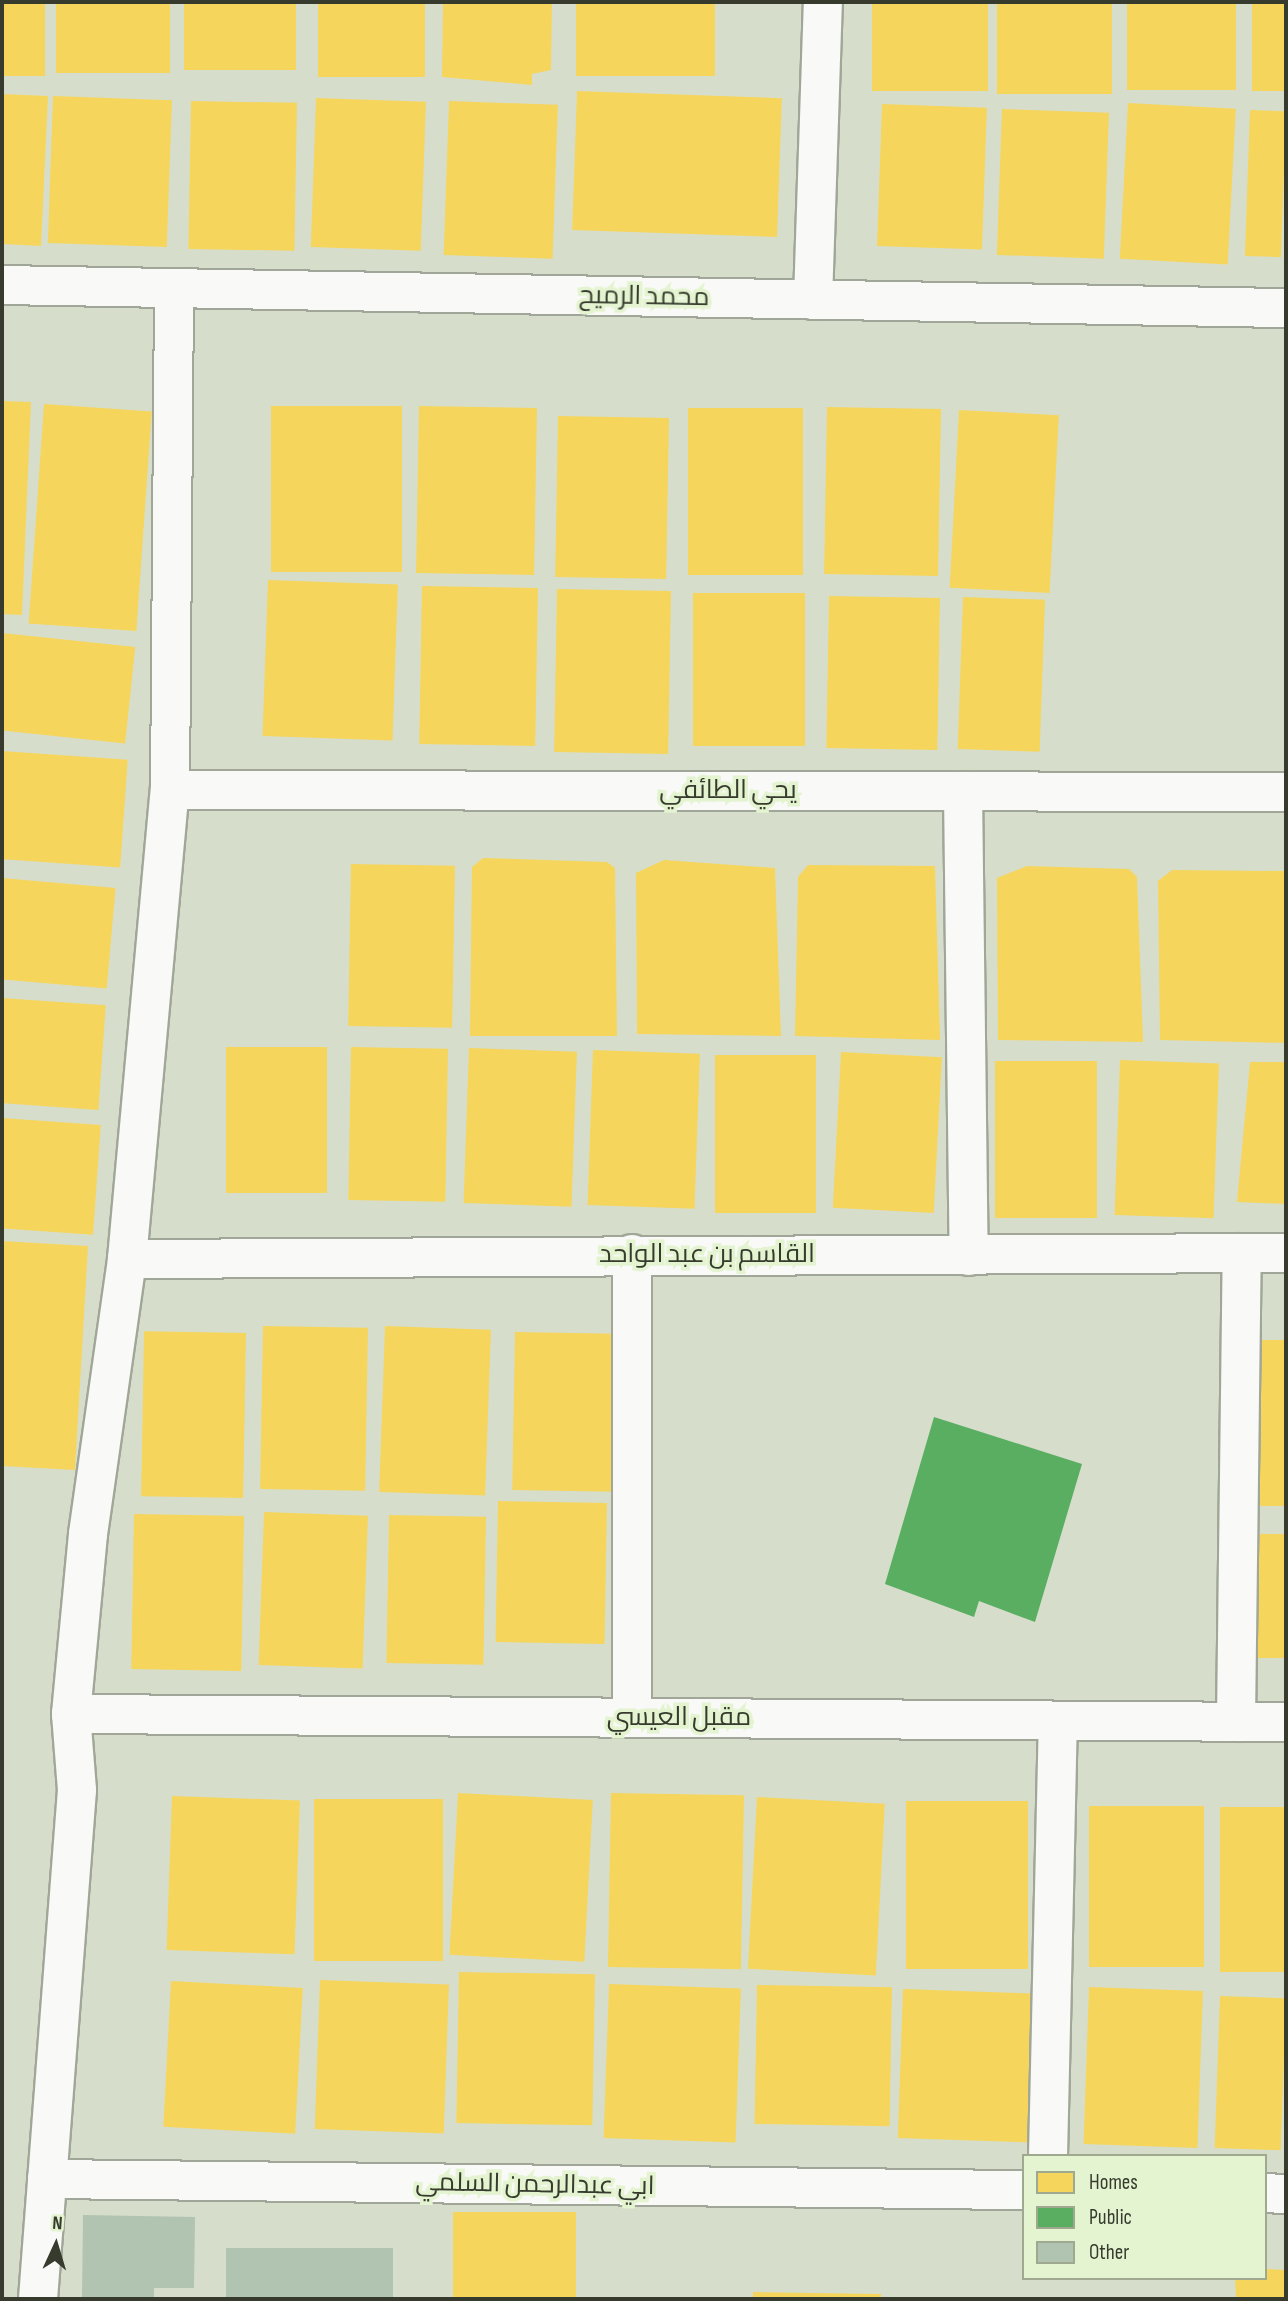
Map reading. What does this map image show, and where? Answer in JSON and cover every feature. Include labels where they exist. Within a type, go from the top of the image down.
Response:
[{"type":"street","points":[[813,300],[823,2]]},
{"type":"street","name":"محمد الرميح","points":[[2,285],[1286,308]]},
{"type":"street","points":[[37,2299],[78,1790],[71,1714],[88,1534],[127,1259],[170,790],[174,289]]},
{"type":"street","name":"يحي الطائفي","points":[[170,790],[1286,792]]},
{"type":"street","points":[[963,791],[969,1256]]},
{"type":"street","points":[[1236,1722],[1242,1253]]},
{"type":"street","name":"القاسم بن عبد الواحد","points":[[127,1259],[632,1254],[969,1256],[1286,1253]]},
{"type":"street","points":[[632,1254],[632,1718]]},
{"type":"street","name":"مقبل العيسي","points":[[71,1714],[1286,1722]]},
{"type":"street","points":[[1048,2154],[1058,1721]]},
{"type":"street","name":"ابي عبدالرحمن السلمي","points":[[47,2179],[1022,2190]]},
{"type":"street","points":[[1267,2193],[1286,2194]]},
{"type":"building: Homes","points":[[2,2],[45,2],[45,76],[2,76]]},
{"type":"building: Homes","points":[[56,2],[170,2],[170,73],[56,73]]},
{"type":"building: Homes","points":[[184,2],[296,2],[296,70],[184,70]]},
{"type":"building: Homes","points":[[318,2],[425,2],[425,77],[318,77]]},
{"type":"building: Homes","points":[[443,2],[552,2],[551,70],[532,74],[532,85],[442,77]]},
{"type":"building: Homes","points":[[576,2],[715,2],[715,76],[576,76]]},
{"type":"building: Homes","points":[[872,2],[988,2],[988,91],[872,91]]},
{"type":"building: Homes","points":[[997,2],[1112,2],[1112,94],[997,94]]},
{"type":"building: Homes","points":[[1127,2],[1236,2],[1236,90],[1127,90]]},
{"type":"building: Homes","points":[[1252,2],[1286,2],[1286,91],[1252,91]]},
{"type":"building: Homes","points":[[577,91],[782,98],[777,237],[572,230]]},
{"type":"building: Homes","points":[[2,94],[48,96],[41,246],[2,244]]},
{"type":"building: Homes","points":[[53,96],[172,100],[167,247],[48,243]]},
{"type":"building: Homes","points":[[316,98],[426,102],[421,251],[311,247]]},
{"type":"building: Homes","points":[[191,101],[297,103],[294,251],[188,249]]},
{"type":"building: Homes","points":[[449,101],[558,105],[553,259],[444,255]]},
{"type":"building: Homes","points":[[1128,103],[1236,109],[1228,264],[1120,259]]},
{"type":"building: Homes","points":[[882,104],[987,108],[982,250],[877,246]]},
{"type":"building: Homes","points":[[1002,109],[1109,113],[1104,259],[997,255]]},
{"type":"building: Homes","points":[[1250,110],[1286,111],[1281,257],[1245,256]]},
{"type":"building: Homes","points":[[2,401],[31,402],[22,615],[2,614]]},
{"type":"building: Homes","points":[[44,404],[152,412],[136,631],[29,623]]},
{"type":"building: Homes","points":[[271,406],[402,406],[402,572],[271,572]]},
{"type":"building: Homes","points":[[419,406],[537,408],[534,575],[416,573]]},
{"type":"building: Homes","points":[[827,407],[941,409],[938,576],[824,574]]},
{"type":"building: Homes","points":[[688,408],[803,408],[803,575],[688,575]]},
{"type":"building: Homes","points":[[959,410],[1059,415],[1050,593],[950,588]]},
{"type":"building: Homes","points":[[558,416],[669,418],[666,579],[555,577]]},
{"type":"building: Homes","points":[[268,580],[398,585],[392,740],[263,736]]},
{"type":"building: Homes","points":[[422,586],[538,588],[535,746],[419,744]]},
{"type":"building: Homes","points":[[557,589],[671,591],[668,754],[554,752]]},
{"type":"building: Homes","points":[[693,593],[805,593],[805,746],[693,746]]},
{"type":"building: Homes","points":[[829,596],[940,598],[937,750],[826,748]]},
{"type":"building: Homes","points":[[963,597],[1045,600],[1040,752],[958,749]]},
{"type":"building: Homes","points":[[2,633],[135,647],[125,743],[2,731]]},
{"type":"building: Homes","points":[[2,751],[128,760],[120,868],[2,859]]},
{"type":"building: Homes","points":[[483,858],[607,862],[615,868],[617,1036],[470,1036],[472,867]]},
{"type":"building: Homes","points":[[664,860],[775,868],[781,1036],[637,1034],[636,873]]},
{"type":"building: Homes","points":[[351,864],[455,866],[452,1028],[348,1026]]},
{"type":"building: Homes","points":[[808,865],[935,866],[940,1040],[795,1036],[798,877]]},
{"type":"building: Homes","points":[[1027,866],[1129,869],[1137,877],[1143,1042],[998,1040],[997,878]]},
{"type":"building: Homes","points":[[1172,870],[1286,871],[1286,1043],[1160,1040],[1158,881]]},
{"type":"building: Homes","points":[[2,878],[116,888],[107,989],[2,979]]},
{"type":"building: Homes","points":[[2,998],[106,1005],[98,1110],[2,1103]]},
{"type":"building: Homes","points":[[226,1047],[327,1047],[327,1193],[226,1193]]},
{"type":"building: Homes","points":[[351,1047],[448,1049],[445,1202],[348,1200]]},
{"type":"building: Homes","points":[[469,1048],[577,1052],[572,1207],[464,1203]]},
{"type":"building: Homes","points":[[593,1050],[700,1054],[695,1209],[588,1205]]},
{"type":"building: Homes","points":[[841,1052],[942,1057],[934,1213],[833,1208]]},
{"type":"building: Homes","points":[[715,1055],[816,1055],[816,1213],[715,1213]]},
{"type":"building: Homes","points":[[1120,1060],[1219,1063],[1214,1218],[1115,1215]]},
{"type":"building: Homes","points":[[995,1061],[1097,1061],[1097,1218],[995,1218]]},
{"type":"building: Homes","points":[[1250,1062],[1286,1062],[1286,1204],[1237,1202]]},
{"type":"building: Homes","points":[[2,1118],[101,1125],[93,1235],[2,1228]]},
{"type":"building: Homes","points":[[2,1241],[88,1246],[75,1470],[2,1466]]},
{"type":"building: Homes","points":[[263,1326],[368,1328],[365,1491],[260,1489]]},
{"type":"building: Homes","points":[[385,1326],[491,1330],[485,1496],[379,1492]]},
{"type":"building: Homes","points":[[144,1331],[246,1333],[243,1498],[141,1496]]},
{"type":"building: Homes","points":[[515,1332],[617,1334],[614,1492],[512,1490]]},
{"type":"building: Homes","points":[[1259,1340],[1286,1340],[1286,1506],[1259,1506]]},
{"type":"building: Homes","points":[[498,1501],[607,1503],[605,1644],[496,1642]]},
{"type":"building: Homes","points":[[264,1512],[368,1516],[363,1669],[259,1665]]},
{"type":"building: Homes","points":[[134,1514],[244,1516],[241,1671],[131,1669]]},
{"type":"building: Homes","points":[[389,1515],[486,1517],[483,1665],[386,1663]]},
{"type":"building: Homes","points":[[1256,1534],[1286,1534],[1286,1658],[1256,1658]]},
{"type":"building: Homes","points":[[458,1793],[593,1800],[584,1962],[450,1955]]},
{"type":"building: Homes","points":[[611,1793],[744,1795],[741,1969],[608,1967]]},
{"type":"building: Homes","points":[[172,1796],[300,1800],[295,1954],[167,1950]]},
{"type":"building: Homes","points":[[757,1797],[885,1804],[876,1975],[748,1969]]},
{"type":"building: Homes","points":[[314,1799],[443,1799],[443,1961],[314,1961]]},
{"type":"building: Homes","points":[[906,1801],[1028,1801],[1028,1969],[906,1969]]},
{"type":"building: Homes","points":[[1089,1806],[1204,1806],[1204,1967],[1089,1967]]},
{"type":"building: Homes","points":[[1220,1807],[1286,1807],[1286,1972],[1220,1972]]},
{"type":"building: Homes","points":[[459,1972],[595,1974],[592,2125],[456,2123]]},
{"type":"building: Homes","points":[[320,1980],[449,1985],[444,2133],[315,2129]]},
{"type":"building: Homes","points":[[171,1981],[303,1988],[295,2134],[163,2127]]},
{"type":"building: Homes","points":[[609,1984],[741,1989],[736,2143],[604,2138]]},
{"type":"building: Homes","points":[[757,1985],[892,1987],[890,2126],[755,2124]]},
{"type":"building: Homes","points":[[1089,1987],[1203,1991],[1197,2148],[1084,2144]]},
{"type":"building: Homes","points":[[903,1989],[1034,1994],[1029,2142],[898,2138]]},
{"type":"building: Homes","points":[[1220,1996],[1286,1998],[1281,2150],[1215,2148]]},
{"type":"building: Homes","points":[[453,2212],[576,2212],[576,2299],[453,2299]]},
{"type":"building: Homes","points":[[1267,2269],[1286,2270],[1286,2299],[1236,2299],[1235,2280],[1267,2280]]},
{"type":"building: Homes","points":[[753,2292],[881,2294],[881,2299],[753,2299]]},
{"type":"building: Public","points":[[934,1417],[1082,1464],[1035,1622],[979,1601],[974,1617],[885,1584]]},
{"type":"building: Other","points":[[83,2215],[195,2217],[194,2288],[154,2288],[154,2299],[82,2299]]},
{"type":"building: Other","points":[[226,2248],[393,2248],[393,2299],[226,2299]]}]
